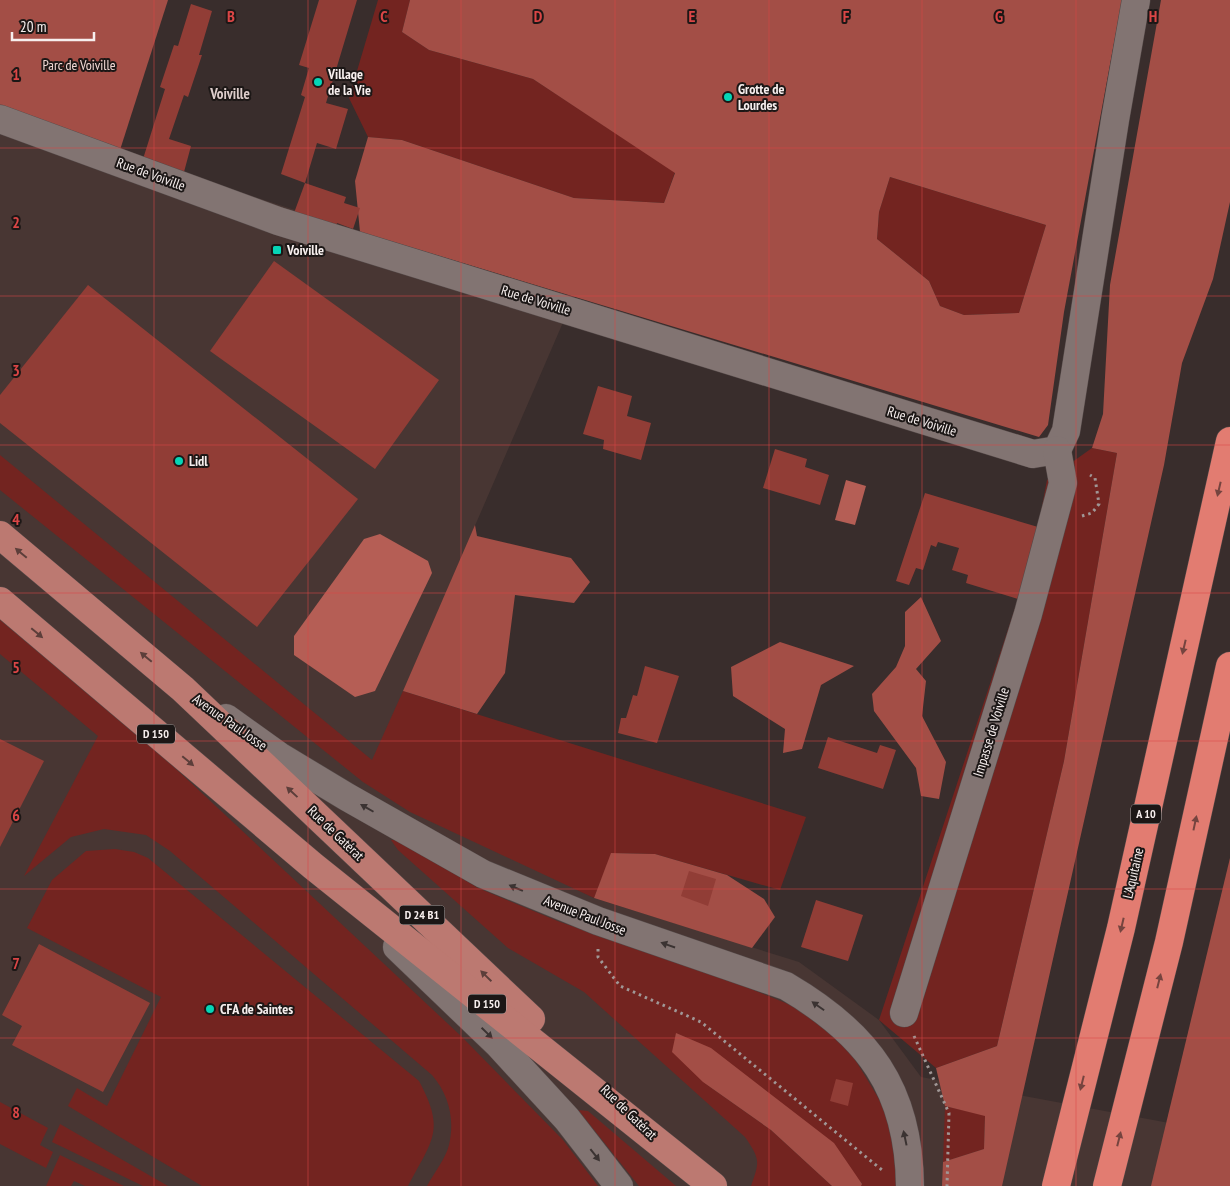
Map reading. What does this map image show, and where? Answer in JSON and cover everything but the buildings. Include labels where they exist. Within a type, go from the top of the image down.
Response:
[{"type":"highway","name":"L'Aquitaine","points":[[1056,1186],[1121,928],[1230,441]]},
{"type":"highway","points":[[1107,1186],[1169,942],[1230,666]]},
{"type":"main road","name":"Rue de Gatérat","points":[[0,535],[183,689],[661,1142]]},
{"type":"main road","name":"Rue de Gatérat","points":[[0,601],[313,866],[661,1142],[713,1186]]},
{"type":"street","name":"Impasse de Voiville","points":[[904,1012],[1028,614],[1063,483],[1062,440],[1114,120],[1136,0]]},
{"type":"street","name":"Rue de Voiville","points":[[0,119],[278,220],[1033,454],[1062,440]]},
{"type":"street","name":"Avenue Paul Josse","points":[[183,689],[280,756],[482,874],[598,921],[786,986],[815,1002],[840,1021],[874,1059],[887,1081],[906,1138],[910,1186]]},
{"type":"street","points":[[313,866],[499,1045],[567,1119],[619,1186]]},
{"type":"path","points":[[598,921],[598,957],[620,986],[701,1022],[883,1172]]},
{"type":"path","points":[[904,1012],[949,1113],[947,1186]]},
{"type":"shaded area","points":[[378,0],[410,0],[402,32],[429,50],[533,79],[675,172],[664,203],[574,198],[402,140],[368,137],[349,98]]},
{"type":"shaded area","points":[[0,110],[221,186],[397,243],[574,297],[364,782],[594,898],[799,962],[879,1020],[921,1077],[1180,1125],[1166,1186],[0,1186]]},
{"type":"shaded area","points":[[890,177],[1046,225],[1019,313],[964,315],[940,306],[929,281],[877,239],[879,212]]},
{"type":"shaded area","points":[[1092,448],[1117,453],[1064,761],[997,1046],[936,1068],[879,1020],[1018,599],[1038,527],[1047,480]]},
{"type":"shaded area","points":[[0,455],[372,760],[403,691],[806,817],[780,890],[655,854],[612,853],[594,898],[410,812],[363,782],[0,490]]},
{"type":"shaded area","points":[[846,480],[866,486],[855,525],[835,520]]},
{"type":"shaded area","points":[[380,534],[428,561],[432,573],[375,691],[355,697],[294,655],[294,636],[364,539]]},
{"type":"shaded area","points":[[0,617],[126,722],[462,1037],[563,1140],[598,1186],[427,1186],[443,1160],[451,1135],[449,1108],[443,1091],[432,1075],[170,851],[146,835],[104,829],[71,837],[24,876],[98,736],[0,654]]},
{"type":"shaded area","points":[[391,840],[400,840],[478,888],[560,922],[697,967],[798,1008],[848,1048],[882,1104],[897,1152],[896,1186],[861,1186],[862,1183],[703,1082],[771,1130],[832,1186],[751,1186],[757,1160],[754,1150],[745,1137],[584,992],[508,948],[398,850]]},
{"type":"shaded area","points":[[115,849],[134,852],[148,858],[419,1081],[432,1112],[433,1135],[424,1157],[408,1186],[202,1186],[68,1106],[77,1088],[107,1106],[161,997],[27,928],[52,880],[86,851]]},
{"type":"shaded area","points":[[0,1102],[48,1128],[40,1145],[53,1152],[46,1168],[0,1144]]},
{"type":"shaded area","points":[[945,1106],[985,1115],[984,1149],[943,1162]]},
{"type":"shaded area","points":[[578,1110],[588,1111],[676,1186],[639,1186]]},
{"type":"shaded area","points":[[60,1124],[168,1186],[143,1186],[52,1142]]},
{"type":"shaded area","points":[[60,1155],[124,1186],[85,1186],[74,1181],[71,1186],[46,1186]]},
{"type":"green space","name":"Parc de Voiville","points":[[0,0],[168,0],[120,150],[0,105]]},
{"type":"green space","points":[[410,0],[1122,0],[1064,312],[1048,425],[1039,437],[360,232],[355,181],[368,137],[402,140],[574,198],[664,203],[675,173],[533,79],[429,50],[402,32]],"holes":[[[890,177],[1046,225],[1019,313],[964,315],[940,306],[929,281],[877,239],[879,212]]]},
{"type":"green space","points":[[1161,0],[1230,0],[1230,202],[1213,279],[1182,363],[1164,465],[1002,1186],[942,1186],[943,1162],[984,1149],[985,1116],[945,1106],[936,1068],[997,1046],[1064,761],[1117,453],[1092,448],[1103,414],[1110,285]]},
{"type":"green space","points":[[475,525],[477,536],[571,558],[590,582],[574,603],[515,595],[505,673],[477,714],[403,691]]},
{"type":"green space","points":[[921,597],[941,641],[916,669],[926,681],[922,716],[946,762],[939,799],[921,796],[916,768],[874,711],[872,694],[896,667],[905,646],[905,612]]},
{"type":"green space","points":[[780,642],[854,666],[821,685],[802,749],[783,753],[785,729],[733,696],[731,667]]},
{"type":"green space","points":[[611,853],[655,854],[727,875],[764,899],[775,917],[752,948],[594,898]]},
{"type":"green space","points":[[1230,858],[1230,1186],[1151,1186]]},
{"type":"green space","points":[[676,1033],[711,1048],[834,1143],[862,1184],[861,1186],[832,1186],[771,1130],[703,1082],[672,1052]]},
{"type":"place","name":"Village de la Vie","points":[[318,82]]},
{"type":"place","name":"Grotte de Lourdes","points":[[728,97]]},
{"type":"place","name":"Voiville","points":[[277,250]]},
{"type":"place","name":"Lidl","points":[[179,461]]},
{"type":"place","name":"CFA de Saintes","points":[[210,1009]]},
{"type":"district","name":"Voiville","points":[[230,94]]}]
